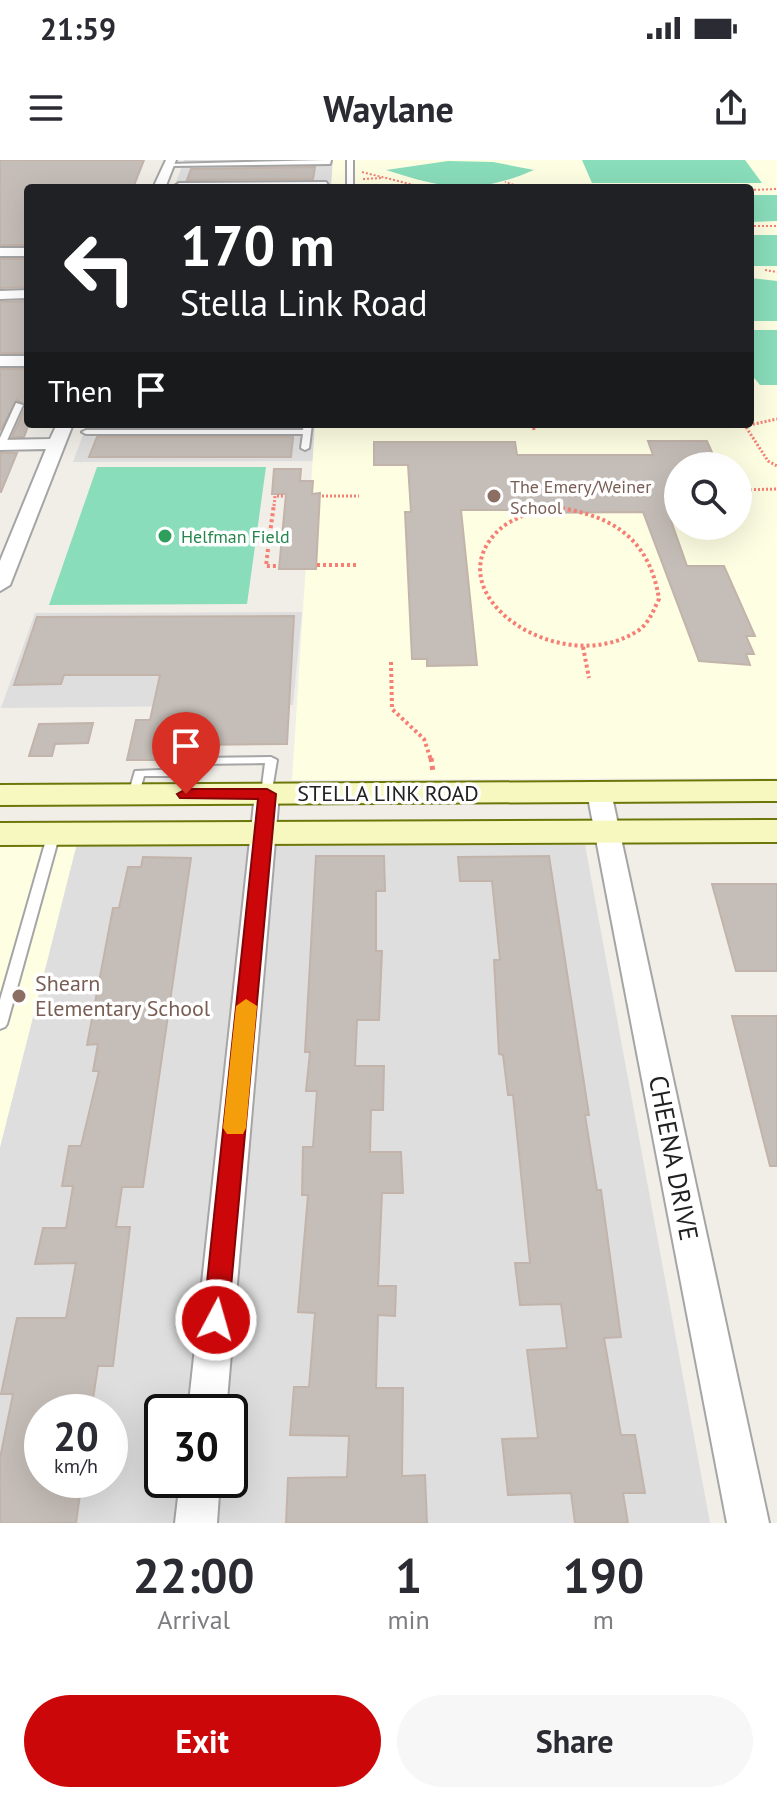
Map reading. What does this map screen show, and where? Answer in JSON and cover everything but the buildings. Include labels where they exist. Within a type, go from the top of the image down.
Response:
[{"type":"main road","name":"STELLA LINK ROAD","points":[[0,795],[134,795],[188,783],[267,794],[777,791]]},
{"type":"main road","name":"STELLA LINK ROAD","points":[[0,834],[777,831]]},
{"type":"street","points":[[161,184],[170,162]]},
{"type":"street","points":[[0,252],[24,252]]},
{"type":"street","points":[[0,295],[24,294]]},
{"type":"street","points":[[0,361],[24,361]]},
{"type":"street","points":[[1,445],[86,432]]},
{"type":"street","points":[[0,585],[7,549],[61,434]]},
{"type":"street","name":"CHEENA DRIVE","points":[[599,792],[748,1523]]},
{"type":"street","points":[[209,1394],[267,794]]},
{"type":"street","points":[[196,1523],[198,1498]]},
{"type":"lane","points":[[170,162],[328,163],[328,160]]},
{"type":"lane","points":[[350,160],[350,184]]},
{"type":"lane","points":[[252,184],[326,183]]},
{"type":"lane","points":[[1,445],[19,405]]},
{"type":"lane","points":[[86,432],[308,428],[305,448]]},
{"type":"lane","points":[[0,1024],[54,833]]},
{"type":"path","points":[[350,172],[369,173],[408,184]]},
{"type":"path","points":[[368,179],[369,173]]},
{"type":"path","points":[[414,184],[421,182]]},
{"type":"path","points":[[505,182],[511,184]]},
{"type":"path","points":[[754,190],[777,189]]},
{"type":"path","points":[[754,226],[777,226]]},
{"type":"path","points":[[765,270],[777,272]]},
{"type":"path","points":[[754,423],[777,419]]},
{"type":"path","points":[[747,428],[768,461],[777,466]]},
{"type":"path","points":[[752,490],[777,489]]},
{"type":"path","points":[[269,540],[275,496],[283,496]]},
{"type":"path","points":[[322,496],[359,496]]},
{"type":"path","points":[[544,506],[584,512],[637,543],[654,569],[659,599],[641,629],[597,647],[583,647],[556,646],[525,633],[488,600],[480,578],[482,552],[491,535],[514,516],[544,506]]},
{"type":"path","points":[[268,549],[266,566],[277,566]]},
{"type":"path","points":[[317,565],[358,565]]},
{"type":"path","points":[[583,647],[589,678]]},
{"type":"path","points":[[391,662],[392,709],[424,735],[429,744],[434,793]]},
{"type":"shaded area","points":[[184,160],[333,160],[331,184],[175,184]]},
{"type":"shaded area","name":"The Emery/Weiner School","points":[[333,160],[777,160],[777,778],[292,780],[315,428],[754,428],[754,184],[331,184]]},
{"type":"shaded area","points":[[86,428],[315,428],[313,461],[73,462]]},
{"type":"shaded area","points":[[302,612],[293,705],[1,708],[35,613]]},
{"type":"shaded area","points":[[77,843],[585,845],[710,1523],[0,1523],[0,1147]]},
{"type":"shaded area","name":"Shearn Elementary School","points":[[77,843],[0,1147],[0,844]]},
{"type":"green space","points":[[582,160],[745,160],[762,183],[592,183]]},
{"type":"green space","points":[[448,161],[493,162],[534,170],[489,184],[437,184],[386,170]]},
{"type":"green space","points":[[754,195],[777,195],[777,221],[754,222]]},
{"type":"green space","points":[[754,235],[777,235],[777,266],[754,266]]},
{"type":"green space","points":[[754,278],[777,281],[777,321],[754,321]]},
{"type":"green space","points":[[754,330],[777,330],[777,385],[760,385],[754,378]]},
{"type":"green space","name":"Helfman Field","points":[[97,467],[266,467],[247,604],[49,605]]},
{"type":"slow traffic","points":[[235,1128],[246,1006]]},
{"type":"place","name":"The Emery/Weiner School","points":[[494,496]]},
{"type":"place","name":"Helfman Field","points":[[165,536]]},
{"type":"place","name":"Shearn Elementary School","points":[[19,996]]},
{"type":"route","points":[[186,794],[267,794],[216,1320]]}]
